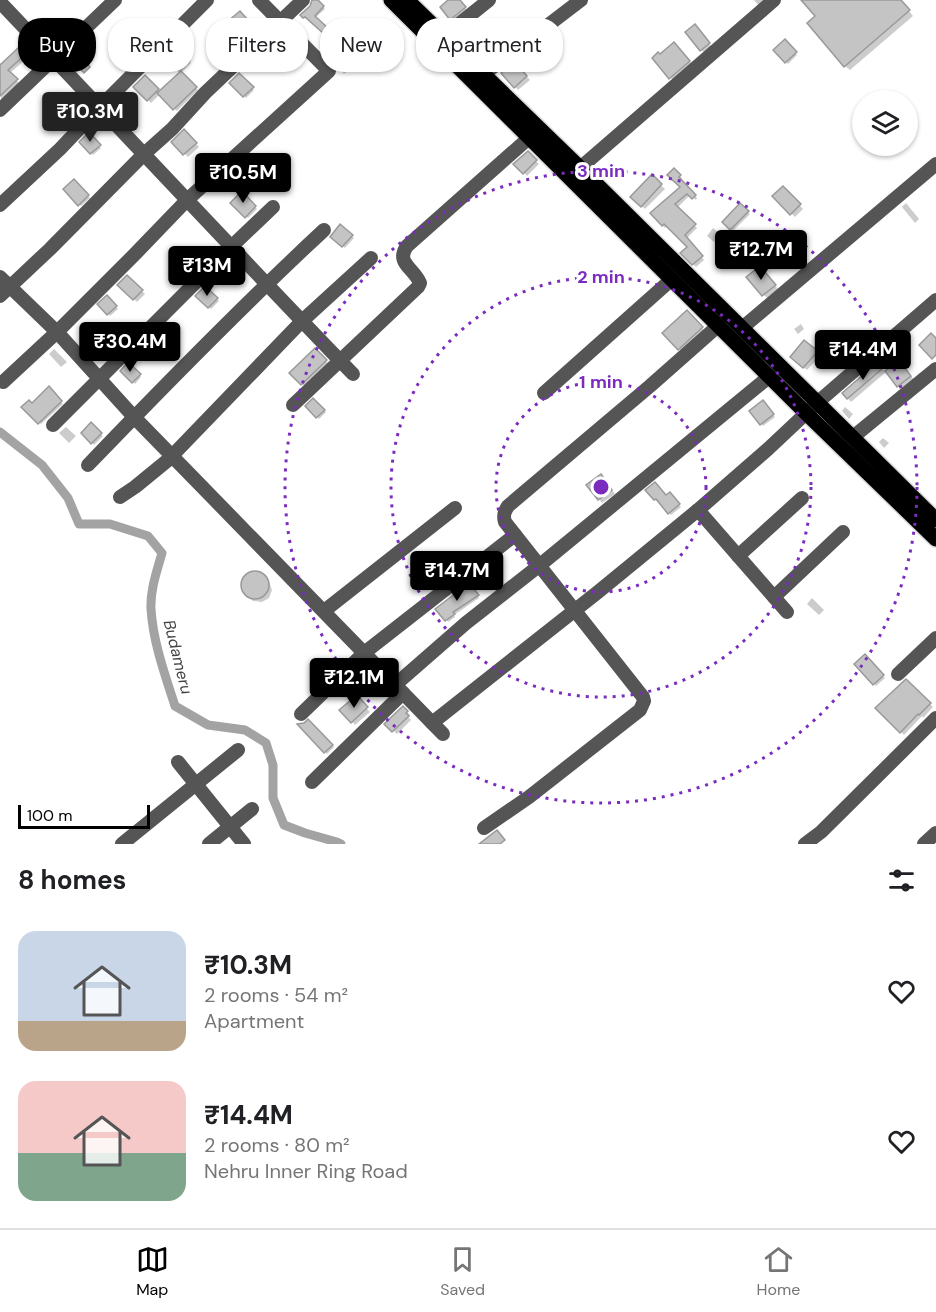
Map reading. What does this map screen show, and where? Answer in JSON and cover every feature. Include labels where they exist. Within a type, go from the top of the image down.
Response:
[{"type":"main road","points":[[391,0],[770,376],[853,437],[934,515]]},
{"type":"main road","points":[[407,0],[426,18]]},
{"type":"main road","points":[[484,74],[742,328],[812,407],[936,539]]},
{"type":"street","points":[[96,18],[115,0]]},
{"type":"street","points":[[0,205],[60,149],[207,0]]},
{"type":"street","points":[[259,0],[276,18]]},
{"type":"street","points":[[284,18],[303,0]]},
{"type":"street","points":[[466,18],[489,0]]},
{"type":"street","points":[[484,74],[581,0]]},
{"type":"street","points":[[580,168],[774,0]]},
{"type":"street","points":[[4,5],[18,20]]},
{"type":"street","points":[[3,382],[57,332],[187,200],[329,71],[308,50]]},
{"type":"street","points":[[0,110],[40,72]]},
{"type":"street","points":[[66,72],[353,374]]},
{"type":"street","points":[[227,72],[58,241],[3,286],[57,332],[134,417],[443,734]]},
{"type":"street","points":[[292,405],[418,288],[419,278],[403,259],[402,253],[407,246],[530,137]]},
{"type":"street","points":[[742,328],[936,164]]},
{"type":"street","points":[[53,425],[273,207]]},
{"type":"street","points":[[88,465],[266,284],[324,230]]},
{"type":"street","points":[[120,497],[172,456],[302,321],[371,258]]},
{"type":"street","points":[[544,393],[672,279]]},
{"type":"street","points":[[432,723],[698,510],[812,407],[936,300]]},
{"type":"street","points":[[484,828],[529,797],[640,710],[644,701],[505,522],[503,516],[508,506],[719,325]]},
{"type":"street","points":[[853,437],[936,369]]},
{"type":"street","points":[[312,782],[399,689],[466,623],[540,566],[770,376]]},
{"type":"street","points":[[738,556],[802,498]]},
{"type":"street","points":[[324,611],[455,508]]},
{"type":"street","points":[[698,510],[787,612]]},
{"type":"street","points":[[774,597],[843,532]]},
{"type":"street","points":[[301,714],[364,653],[515,535]]},
{"type":"street","points":[[898,674],[936,638]]},
{"type":"street","points":[[805,844],[936,718]]},
{"type":"street","points":[[122,844],[238,750]]},
{"type":"street","points":[[178,762],[244,844]]},
{"type":"street","points":[[209,844],[252,809]]},
{"type":"street","points":[[924,844],[936,833]]},
{"type":"building","points":[[312,0],[318,0],[324,6],[315,16],[320,21],[320,30],[308,18],[300,15],[310,6]]},
{"type":"building","points":[[448,0],[460,0],[466,7],[452,18],[448,18],[440,7]]},
{"type":"building","points":[[801,0],[901,0],[910,10],[844,67],[807,23],[815,16]]},
{"type":"building","points":[[240,11],[246,18],[232,18]]},
{"type":"building","points":[[695,24],[710,43],[700,51],[685,32]]},
{"type":"building","points":[[785,39],[797,52],[785,63],[773,50]]},
{"type":"building","points":[[674,42],[690,61],[669,79],[652,58]]},
{"type":"building","points":[[18,48],[18,61],[8,70],[18,79],[0,96],[0,65]]},
{"type":"building","points":[[180,72],[197,87],[173,110],[157,93]]},
{"type":"building","points":[[524,72],[527,76],[514,88],[501,73]]},
{"type":"building","points":[[239,73],[254,87],[243,97],[229,83]]},
{"type":"building","points":[[145,75],[159,89],[147,101],[133,87]]},
{"type":"building","points":[[184,129],[197,143],[183,155],[171,142]]},
{"type":"building","points":[[89,132],[101,145],[90,154],[79,142]]},
{"type":"building","points":[[528,151],[537,160],[523,174],[513,164]]},
{"type":"building","points":[[674,168],[681,175],[679,177],[696,195],[692,199],[687,194],[675,204],[696,224],[685,235],[703,256],[692,265],[680,253],[687,247],[650,213],[680,187],[667,175]]},
{"type":"building","points":[[652,174],[662,184],[641,207],[630,197]]},
{"type":"building","points":[[74,179],[89,195],[78,206],[63,189]]},
{"type":"building","points":[[783,186],[801,204],[790,215],[772,196]]},
{"type":"building","points":[[242,191],[256,206],[245,218],[230,203]]},
{"type":"building","points":[[740,203],[749,211],[730,230],[722,222]]},
{"type":"building","points":[[340,224],[353,235],[342,247],[330,237]]},
{"type":"building","points":[[760,266],[776,285],[762,296],[746,277]]},
{"type":"building","points":[[127,275],[143,290],[133,300],[117,285]]},
{"type":"building","points":[[205,286],[218,298],[208,308],[195,296]]},
{"type":"building","points":[[107,295],[117,306],[107,315],[97,304]]},
{"type":"building","points":[[687,310],[703,327],[678,350],[662,333]]},
{"type":"building","points":[[931,333],[936,338],[936,355],[932,359],[919,345]]},
{"type":"building","points":[[804,340],[818,351],[803,368],[790,357]]},
{"type":"building","points":[[315,348],[327,360],[301,385],[289,373]]},
{"type":"building","points":[[899,360],[911,376],[897,387],[885,371]]},
{"type":"building","points":[[128,362],[141,374],[132,383],[120,371]]},
{"type":"building","points":[[878,362],[883,368],[847,399],[842,393]]},
{"type":"building","points":[[49,386],[62,401],[38,424],[21,407],[29,400],[32,403]]},
{"type":"building","points":[[313,398],[325,410],[316,418],[305,406]]},
{"type":"building","points":[[763,400],[774,414],[760,425],[749,411]]},
{"type":"building","points":[[91,422],[102,433],[91,444],[81,433]]},
{"type":"building","points":[[601,474],[612,490],[598,500],[586,485]]},
{"type":"building","points":[[655,482],[666,495],[670,492],[680,504],[668,514],[645,490]]},
{"type":"building","points":[[255,571],[265,575],[269,585],[265,595],[255,599],[245,595],[241,585],[245,575]]},
{"type":"building","points":[[469,583],[479,595],[453,612],[455,614],[445,621],[435,609]]},
{"type":"building","points":[[865,654],[884,675],[873,685],[854,664]]},
{"type":"building","points":[[906,679],[931,703],[900,733],[875,708]]},
{"type":"building","points":[[357,695],[368,707],[351,723],[339,710]]},
{"type":"building","points":[[403,706],[409,716],[392,732],[384,724]]},
{"type":"building","points":[[308,719],[333,745],[324,753],[297,724],[304,723]]},
{"type":"building","points":[[497,830],[505,840],[500,844],[479,844]]},
{"type":"waterway","name":"Budameru","points":[[0,432],[42,465],[68,498],[79,524],[110,524],[148,536],[162,553],[153,588],[152,621],[175,706],[208,725],[245,730],[266,743],[273,765],[273,798],[284,825],[341,844]]}]
